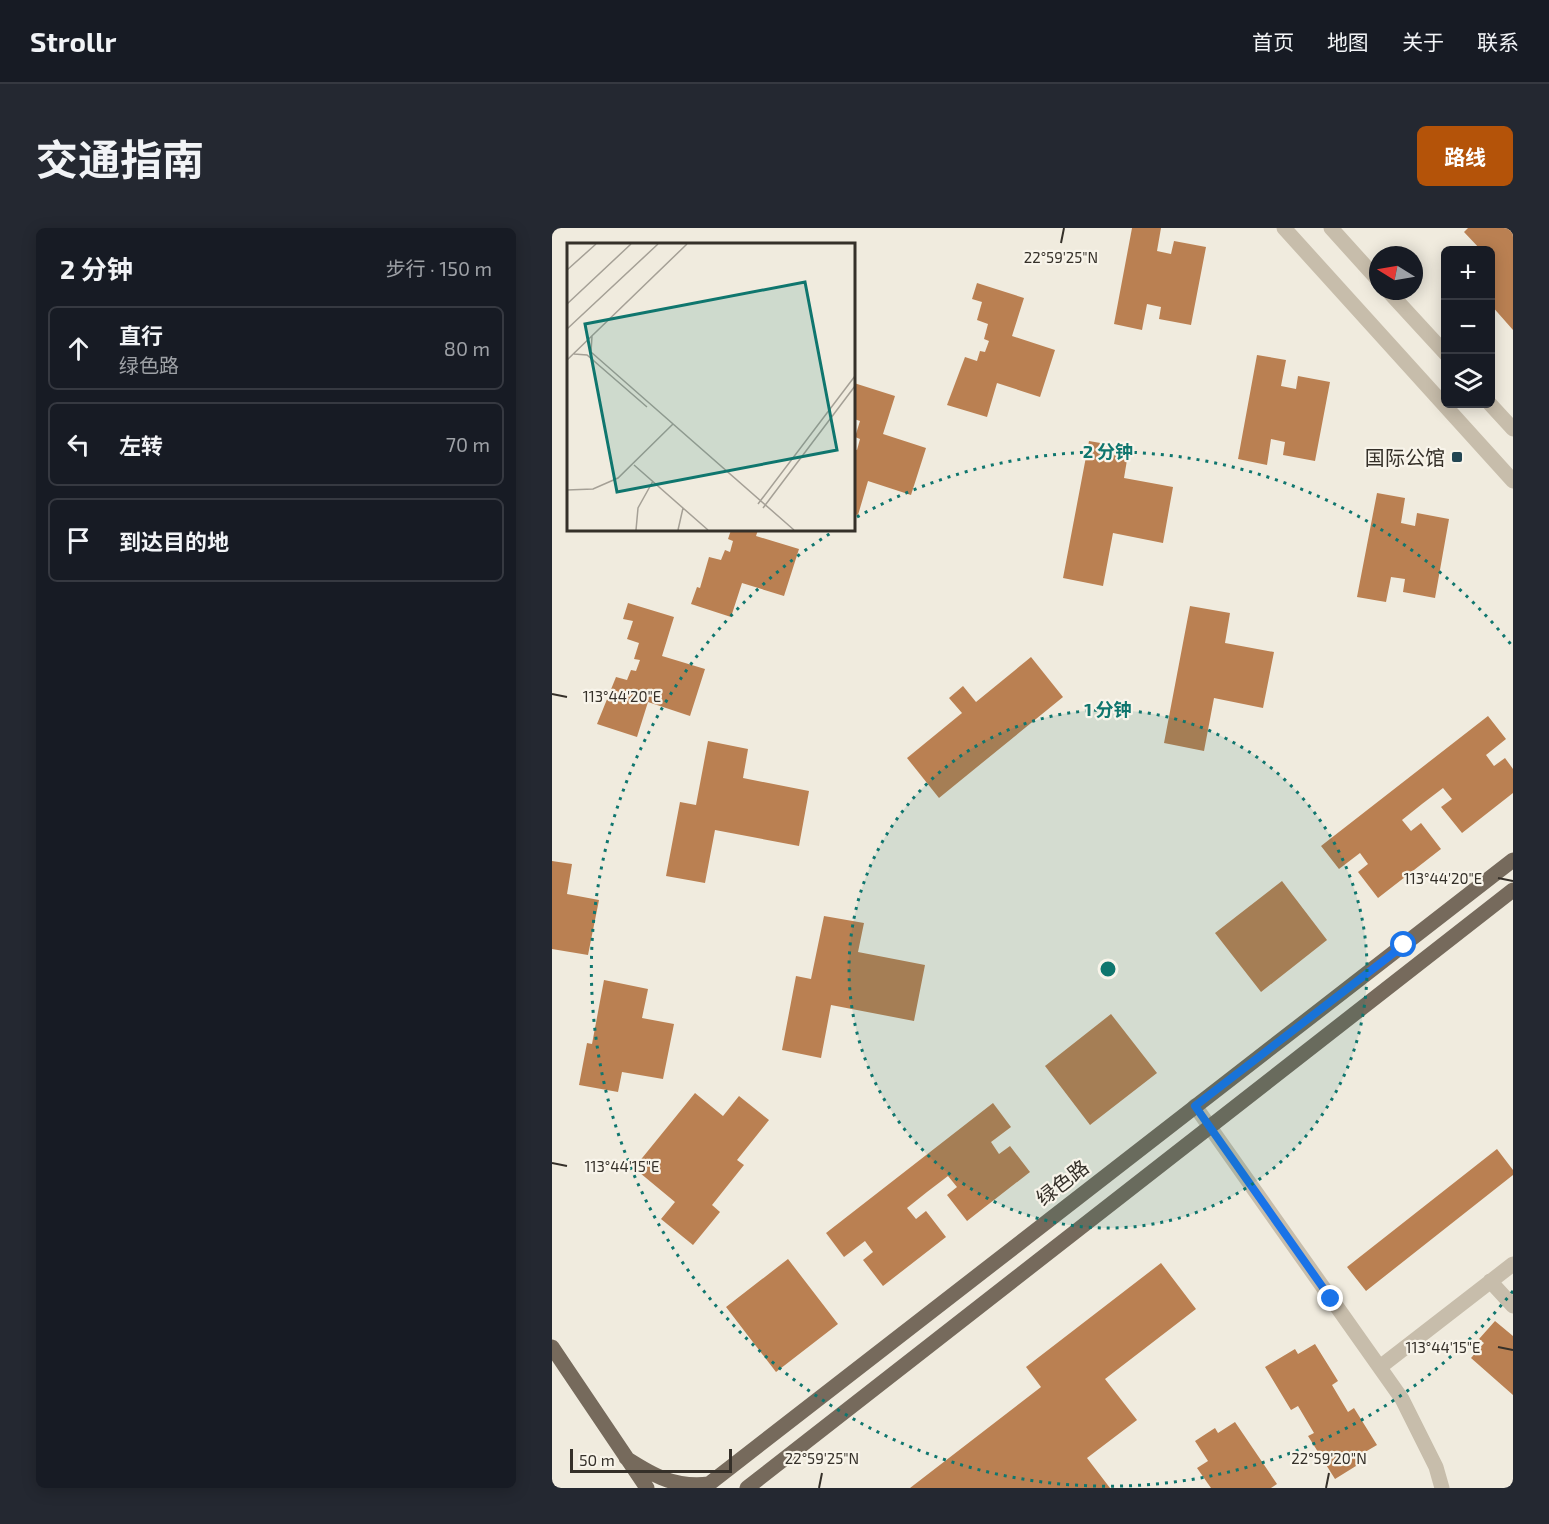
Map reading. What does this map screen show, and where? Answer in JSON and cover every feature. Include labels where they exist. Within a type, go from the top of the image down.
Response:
[{"type":"main road","name":"绿色路","points":[[626,1458],[668,1482],[689,1486],[709,1484],[1513,860]]},
{"type":"main road","points":[[747,1488],[1513,890]]},
{"type":"main road","points":[[552,1347],[647,1488]]},
{"type":"street","points":[[1284,228],[1513,481]]},
{"type":"street","points":[[1331,228],[1369,270]]},
{"type":"street","points":[[1396,300],[1441,349]]},
{"type":"street","points":[[1494,408],[1513,429]]},
{"type":"street","points":[[1195,1106],[1402,1399],[1436,1467],[1442,1488]]},
{"type":"street","points":[[1380,1367],[1513,1264]]},
{"type":"street","points":[[1490,1281],[1513,1306]]},
{"type":"building","points":[[1132,228],[1161,228],[1157,251],[1171,254],[1174,241],[1206,247],[1191,325],[1159,319],[1161,307],[1147,304],[1142,330],[1114,324]]},
{"type":"building","points":[[1468,228],[1513,228],[1513,330],[1495,310],[1495,246],[1477,246],[1464,232]]},
{"type":"building","points":[[977,283],[1024,298],[1012,336],[1055,350],[1040,397],[997,383],[987,417],[947,405],[965,357],[977,361],[980,351],[985,352],[989,341],[984,339],[988,324],[977,320],[982,302],[972,299]]},
{"type":"building","points":[[1257,355],[1286,360],[1281,386],[1296,389],[1298,376],[1330,382],[1315,461],[1283,455],[1285,442],[1271,439],[1267,465],[1238,459]]},
{"type":"building","points":[[855,383],[895,396],[883,434],[926,448],[911,495],[868,481],[858,515],[855,514],[855,449],[857,450],[860,439],[855,437],[860,421],[855,419]]},
{"type":"building","points":[[1089,441],[1129,448],[1124,478],[1173,487],[1163,543],[1113,533],[1103,586],[1063,578]]},
{"type":"building","points":[[1377,493],[1405,498],[1401,523],[1415,526],[1417,513],[1449,519],[1435,598],[1403,592],[1405,579],[1391,577],[1386,602],[1357,597]]},
{"type":"building","points":[[731,531],[758,531],[756,536],[799,549],[784,596],[742,583],[731,617],[691,604],[697,587],[700,588],[709,557],[721,560],[725,550],[730,552],[733,541],[728,539]]},
{"type":"building","points":[[628,603],[674,617],[662,656],[705,669],[690,716],[648,702],[637,737],[597,724],[616,677],[627,680],[631,670],[636,671],[640,660],[634,659],[639,643],[627,639],[633,621],[623,619]]},
{"type":"building","points":[[1190,606],[1230,613],[1225,643],[1274,652],[1263,708],[1214,698],[1204,751],[1164,743]]},
{"type":"building","points":[[1031,657],[1063,697],[939,798],[907,758],[962,713],[949,698],[963,686],[976,702]]},
{"type":"building","points":[[1488,716],[1506,739],[1486,755],[1494,766],[1505,758],[1513,769],[1513,793],[1462,833],[1441,807],[1452,799],[1443,788],[1422,804],[1402,820],[1411,831],[1421,823],[1441,849],[1378,898],[1358,872],[1368,864],[1360,853],[1339,869],[1321,846]]},
{"type":"building","points":[[708,741],[748,749],[743,778],[809,791],[799,846],[715,830],[705,883],[666,876],[680,802],[696,805]]},
{"type":"building","points":[[552,861],[572,864],[567,894],[599,900],[588,955],[552,949]]},
{"type":"building","points":[[1282,881],[1327,940],[1261,992],[1215,933]]},
{"type":"building","points":[[824,916],[864,923],[858,952],[925,965],[914,1021],[831,1005],[821,1058],[782,1050],[796,976],[811,979]]},
{"type":"building","points":[[604,980],[648,989],[642,1018],[674,1024],[663,1079],[622,1072],[618,1092],[579,1085],[587,1043],[592,1044]]},
{"type":"building","points":[[1111,1014],[1157,1073],[1090,1125],[1045,1066]]},
{"type":"building","points":[[695,1093],[723,1116],[739,1096],[769,1120],[737,1160],[744,1165],[712,1205],[720,1212],[693,1245],[661,1219],[675,1202],[634,1168]]},
{"type":"building","points":[[993,1103],[1011,1127],[991,1142],[999,1154],[1010,1146],[1030,1172],[967,1221],[947,1195],[957,1187],[948,1176],[927,1192],[907,1208],[916,1219],[926,1211],[946,1237],[883,1286],[863,1260],[873,1252],[865,1241],[844,1257],[826,1233]]},
{"type":"building","points":[[1497,1149],[1513,1170],[1513,1175],[1366,1291],[1347,1267]]},
{"type":"building","points":[[788,1259],[838,1324],[776,1372],[726,1307]]},
{"type":"building","points":[[1161,1263],[1196,1309],[1105,1379],[1137,1420],[1087,1458],[1110,1488],[910,1488],[1041,1387],[1026,1367]]},
{"type":"building","points":[[1495,1321],[1513,1336],[1513,1395],[1471,1358],[1484,1343],[1479,1339]]},
{"type":"building","points":[[1315,1344],[1338,1381],[1332,1385],[1348,1412],[1354,1408],[1377,1445],[1360,1455],[1364,1461],[1335,1479],[1308,1436],[1314,1433],[1298,1406],[1291,1410],[1265,1367],[1295,1349],[1298,1354]]},
{"type":"building","points":[[1235,1422],[1277,1484],[1271,1488],[1211,1488],[1197,1468],[1208,1461],[1195,1441],[1215,1428],[1218,1433]]},
{"type":"place","name":"国际公馆","points":[[1457,457]]},
{"type":"route","points":[[1331,1299],[1195,1106],[1404,945]]}]
